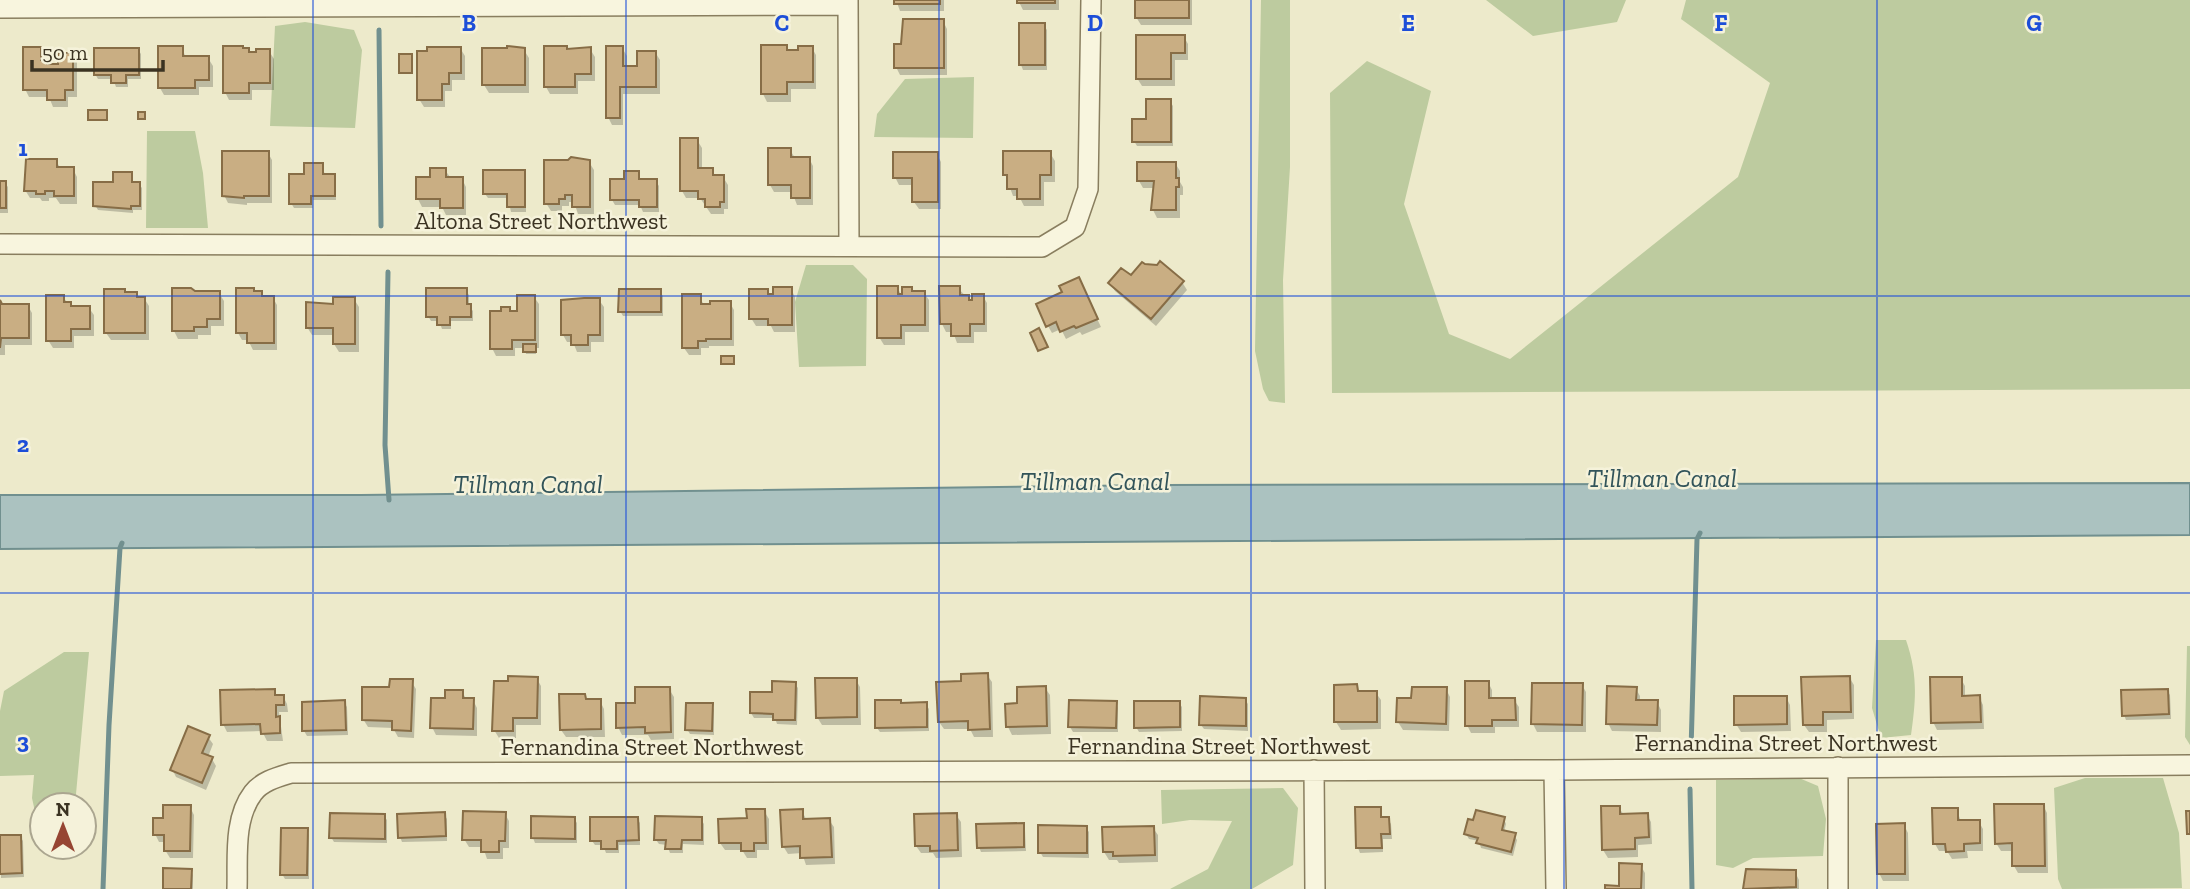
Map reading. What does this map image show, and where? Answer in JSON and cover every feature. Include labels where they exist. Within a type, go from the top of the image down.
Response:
[{"type":"street","name":"Altona Street Northwest","points":[[0,244],[1042,247],[1075,227],[1088,189],[1091,0]]},
{"type":"street","points":[[0,8],[848,2],[849,246]]},
{"type":"street","name":"Fernandina Street Northwest","points":[[237,889],[239,831],[245,810],[254,792],[271,779],[291,773],[1554,770],[2190,765]]},
{"type":"street","points":[[1838,767],[1838,889]]},
{"type":"street","points":[[1314,770],[1315,889]]},
{"type":"street","points":[[1554,770],[1556,889]]},
{"type":"green space","points":[[1261,0],[1290,0],[1290,167],[1283,280],[1285,403],[1269,401],[1263,389],[1255,351]]},
{"type":"green space","points":[[1486,0],[1626,0],[1617,22],[1533,36]]},
{"type":"green space","points":[[1686,0],[2190,0],[2190,389],[1332,393],[1330,93],[1367,61],[1431,91],[1404,204],[1449,334],[1510,359],[1738,177],[1770,83],[1681,19]]},
{"type":"green space","points":[[305,22],[354,30],[362,50],[355,128],[270,126],[275,26]]},
{"type":"green space","points":[[974,77],[973,138],[874,137],[877,114],[905,79]]},
{"type":"green space","points":[[147,131],[195,131],[203,173],[208,228],[146,228]]},
{"type":"green space","points":[[806,265],[853,265],[867,279],[866,366],[799,367],[795,302]]},
{"type":"green space","points":[[1876,640],[1906,640],[1913,665],[1915,687],[1911,735],[1881,738],[1872,708]]},
{"type":"green space","points":[[2187,646],[2190,646],[2190,745],[2185,737]]},
{"type":"green space","points":[[64,652],[89,652],[76,791],[33,791],[34,775],[0,776],[0,711],[4,691]]},
{"type":"green space","points":[[1799,778],[1818,786],[1826,819],[1823,856],[1753,858],[1733,868],[1716,865],[1716,780]]},
{"type":"green space","points":[[2085,778],[2163,778],[2179,833],[2182,888],[2062,889],[2058,879],[2054,788]]},
{"type":"green space","points":[[1283,788],[1298,808],[1293,865],[1252,889],[1170,889],[1208,869],[1232,821],[1190,820],[1162,824],[1161,790]]},
{"type":"water","points":[[2190,483],[2190,535],[0,549],[0,495],[361,495],[1162,485]]},
{"type":"building","points":[[894,0],[940,0],[940,4],[894,4]]},
{"type":"building","points":[[1017,0],[1055,0],[1055,3],[1017,3]]},
{"type":"building","points":[[1135,0],[1189,0],[1189,18],[1135,18]]},
{"type":"building","points":[[903,19],[944,19],[944,68],[894,68],[894,44],[901,44]]},
{"type":"building","points":[[1019,23],[1045,23],[1045,65],[1019,65]]},
{"type":"building","points":[[1136,35],[1185,35],[1185,53],[1171,53],[1171,79],[1136,79]]},
{"type":"building","points":[[761,45],[787,45],[787,50],[798,50],[798,46],[813,46],[813,82],[787,82],[787,94],[761,94]]},
{"type":"building","points":[[158,46],[183,46],[183,56],[209,56],[209,80],[195,80],[195,88],[158,88]]},
{"type":"building","points":[[223,46],[243,46],[249,48],[249,52],[270,49],[270,83],[249,83],[249,93],[223,93]]},
{"type":"building","points":[[544,46],[567,46],[567,49],[591,47],[591,74],[575,74],[575,87],[544,87]]},
{"type":"building","points":[[606,46],[623,46],[623,66],[637,66],[637,51],[656,51],[656,87],[620,87],[620,118],[606,118]]},
{"type":"building","points":[[23,47],[41,47],[41,60],[47,60],[47,64],[58,64],[58,53],[73,53],[73,90],[65,90],[65,100],[47,100],[47,90],[23,90]]},
{"type":"building","points":[[427,47],[461,47],[461,73],[449,73],[449,84],[442,84],[442,100],[417,100],[417,51],[427,51]]},
{"type":"building","points":[[94,48],[139,48],[139,75],[126,75],[126,83],[111,83],[111,75],[94,75]]},
{"type":"building","points":[[482,48],[525,48],[525,85],[482,85]]},
{"type":"building","points":[[399,54],[412,54],[412,73],[399,73]]},
{"type":"building","points":[[1146,99],[1171,99],[1171,142],[1132,142],[1132,119],[1146,119]]},
{"type":"building","points":[[88,110],[107,110],[107,120],[88,120]]},
{"type":"building","points":[[138,112],[145,112],[145,119],[138,119]]},
{"type":"building","points":[[680,138],[698,138],[698,168],[713,168],[713,175],[724,175],[724,202],[720,202],[720,207],[705,207],[705,199],[698,199],[698,191],[680,191]]},
{"type":"building","points":[[768,148],[791,148],[791,157],[810,157],[810,198],[791,198],[791,185],[768,185]]},
{"type":"building","points":[[222,151],[269,151],[269,196],[222,196]]},
{"type":"building","points":[[1003,151],[1051,151],[1051,175],[1040,175],[1040,199],[1017,199],[1017,189],[1007,189],[1007,175],[1003,175]]},
{"type":"building","points":[[893,152],[938,152],[938,202],[912,202],[912,178],[893,178]]},
{"type":"building","points":[[571,157],[590,160],[590,207],[572,207],[572,195],[559,199],[559,204],[544,204],[544,160],[568,160]]},
{"type":"building","points":[[26,159],[57,159],[57,167],[74,167],[74,196],[54,196],[54,191],[36,194],[36,191],[24,191]]},
{"type":"building","points":[[1137,162],[1176,162],[1179,187],[1176,187],[1176,210],[1151,210],[1154,181],[1137,181]]},
{"type":"building","points":[[304,163],[323,163],[323,174],[335,174],[335,196],[311,196],[311,204],[289,204],[289,174],[304,174]]},
{"type":"building","points":[[430,168],[446,168],[446,177],[463,177],[463,208],[440,208],[440,199],[416,199],[416,177],[430,177]]},
{"type":"building","points":[[483,170],[525,170],[525,207],[507,207],[507,194],[483,194]]},
{"type":"building","points":[[624,171],[639,171],[639,179],[657,179],[657,207],[639,207],[639,200],[610,200],[610,179],[624,179]]},
{"type":"building","points":[[113,172],[132,172],[132,182],[140,182],[140,206],[131,206],[131,209],[93,206],[93,182],[113,182]]},
{"type":"building","points":[[0,181],[6,181],[6,208],[0,208]]},
{"type":"building","points":[[1160,261],[1184,281],[1151,319],[1108,283],[1121,268],[1131,275],[1142,262],[1157,265]]},
{"type":"building","points":[[1079,277],[1098,319],[1060,332],[1056,322],[1046,327],[1036,304],[1062,292],[1059,286]]},
{"type":"building","points":[[877,286],[898,286],[898,294],[902,294],[902,287],[912,287],[912,291],[925,291],[925,325],[901,325],[901,338],[877,338]]},
{"type":"building","points":[[939,286],[960,286],[960,295],[969,295],[969,300],[972,300],[972,294],[984,294],[984,324],[970,324],[970,336],[951,336],[951,324],[940,324]]},
{"type":"building","points":[[773,287],[792,287],[792,325],[768,325],[768,319],[749,319],[749,289],[768,289],[768,294],[773,294]]},
{"type":"building","points":[[172,288],[220,291],[220,319],[207,319],[207,327],[194,327],[194,331],[172,331]]},
{"type":"building","points":[[236,288],[254,288],[254,291],[262,291],[262,296],[274,296],[274,343],[247,343],[247,333],[236,333]]},
{"type":"building","points":[[426,288],[467,288],[467,304],[471,304],[471,317],[450,317],[450,325],[437,325],[437,317],[426,317]]},
{"type":"building","points":[[104,289],[125,289],[125,292],[137,292],[137,297],[145,297],[145,333],[104,333]]},
{"type":"building","points":[[619,289],[661,289],[661,312],[618,312]]},
{"type":"building","points":[[682,294],[701,294],[701,304],[731,301],[731,339],[706,339],[698,341],[698,348],[682,348]]},
{"type":"building","points":[[46,295],[64,295],[64,302],[71,302],[71,306],[90,306],[90,329],[71,329],[71,341],[46,341]]},
{"type":"building","points":[[517,295],[535,295],[535,340],[512,340],[512,349],[490,349],[490,311],[501,311],[501,307],[510,307],[510,311],[517,311]]},
{"type":"building","points":[[333,297],[355,297],[355,344],[333,344],[333,328],[306,328],[306,302],[333,304]]},
{"type":"building","points":[[600,298],[600,335],[588,335],[588,345],[571,345],[571,335],[561,335],[561,300]]},
{"type":"building","points":[[0,300],[2,304],[29,304],[29,338],[1,338],[0,348]]},
{"type":"building","points":[[1039,328],[1048,347],[1038,351],[1030,333]]},
{"type":"building","points":[[523,344],[536,344],[536,352],[523,352]]},
{"type":"building","points":[[721,356],[734,356],[734,364],[721,364]]},
{"type":"building","points":[[988,673],[990,729],[968,730],[968,721],[938,722],[936,682],[961,681],[961,674]]},
{"type":"building","points":[[508,676],[538,677],[537,718],[513,718],[513,731],[492,731],[494,681],[508,681]]},
{"type":"building","points":[[1850,676],[1851,712],[1823,712],[1823,725],[1803,725],[1801,677]]},
{"type":"building","points":[[1930,677],[1962,677],[1962,696],[1980,695],[1981,722],[1931,723]]},
{"type":"building","points":[[815,678],[857,678],[857,717],[816,718]]},
{"type":"building","points":[[390,679],[413,679],[411,731],[392,730],[392,721],[362,720],[362,687],[389,687]]},
{"type":"building","points":[[772,681],[796,682],[795,720],[773,720],[773,714],[750,713],[750,692],[772,692]]},
{"type":"building","points":[[1465,681],[1489,681],[1489,698],[1515,698],[1516,720],[1492,720],[1492,726],[1465,726]]},
{"type":"building","points":[[1532,683],[1583,683],[1582,725],[1531,724]]},
{"type":"building","points":[[1357,684],[1358,691],[1377,691],[1377,722],[1334,722],[1334,685]]},
{"type":"building","points":[[1046,686],[1047,726],[1006,727],[1005,704],[1017,703],[1017,687]]},
{"type":"building","points":[[1607,686],[1637,687],[1636,700],[1658,700],[1657,725],[1606,724]]},
{"type":"building","points":[[635,687],[670,687],[671,732],[645,733],[645,727],[616,728],[616,703],[635,703]]},
{"type":"building","points":[[1412,687],[1447,687],[1446,724],[1396,722],[1397,698],[1411,698]]},
{"type":"building","points":[[275,689],[275,695],[284,695],[284,705],[276,705],[276,717],[280,716],[280,733],[261,734],[260,724],[221,725],[220,690]]},
{"type":"building","points":[[2168,689],[2169,714],[2122,716],[2121,690]]},
{"type":"building","points":[[445,690],[463,690],[463,698],[474,698],[473,729],[430,728],[431,698],[445,698]]},
{"type":"building","points":[[559,694],[585,694],[586,699],[601,699],[601,729],[560,730]]},
{"type":"building","points":[[1200,696],[1246,698],[1246,726],[1199,725]]},
{"type":"building","points":[[1734,696],[1787,696],[1787,724],[1734,725]]},
{"type":"building","points":[[345,700],[346,730],[302,731],[302,702]]},
{"type":"building","points":[[875,700],[927,702],[927,727],[875,728]]},
{"type":"building","points":[[1069,700],[1117,701],[1116,728],[1068,727]]},
{"type":"building","points":[[1134,701],[1180,701],[1180,727],[1134,728]]},
{"type":"building","points":[[686,703],[713,703],[712,731],[685,730]]},
{"type":"building","points":[[188,726],[210,735],[202,753],[213,757],[202,783],[170,770]]},
{"type":"building","points":[[1994,804],[2044,804],[2045,866],[2012,866],[2012,843],[1995,844]]},
{"type":"building","points":[[163,805],[191,805],[190,851],[164,851],[164,835],[153,835],[153,818],[163,818]]},
{"type":"building","points":[[1601,806],[1620,806],[1620,814],[1648,813],[1649,837],[1635,838],[1635,849],[1602,850]]},
{"type":"building","points":[[1355,807],[1381,807],[1381,817],[1389,817],[1390,834],[1381,834],[1382,848],[1356,848]]},
{"type":"building","points":[[1932,808],[1958,808],[1958,820],[1980,820],[1980,843],[1964,844],[1964,851],[1946,852],[1945,844],[1933,844]]},
{"type":"building","points":[[746,809],[765,809],[766,843],[754,843],[754,851],[741,851],[741,843],[719,843],[718,819],[747,818]]},
{"type":"building","points":[[803,809],[803,819],[830,818],[832,857],[800,858],[800,846],[782,847],[780,810]]},
{"type":"building","points":[[1476,810],[1505,817],[1502,830],[1516,833],[1511,852],[1476,843],[1478,838],[1464,834],[1468,819],[1473,820]]},
{"type":"building","points":[[463,811],[506,812],[505,841],[499,841],[499,852],[481,852],[481,840],[462,840]]},
{"type":"building","points":[[2186,811],[2190,811],[2190,834],[2187,834]]},
{"type":"building","points":[[445,812],[446,836],[398,838],[397,814]]},
{"type":"building","points":[[330,813],[385,814],[385,839],[329,838]]},
{"type":"building","points":[[957,813],[958,850],[930,851],[930,846],[915,846],[914,814]]},
{"type":"building","points":[[531,816],[575,817],[575,839],[531,838]]},
{"type":"building","points":[[655,816],[702,817],[702,840],[682,840],[681,849],[665,849],[666,840],[654,840]]},
{"type":"building","points":[[590,817],[638,817],[639,840],[617,841],[617,849],[601,849],[601,841],[590,841]]},
{"type":"building","points":[[1024,823],[1024,847],[977,848],[976,824]]},
{"type":"building","points":[[1905,823],[1905,874],[1877,874],[1876,824]]},
{"type":"building","points":[[1038,825],[1087,826],[1087,853],[1038,853]]},
{"type":"building","points":[[1154,826],[1155,855],[1113,856],[1113,852],[1103,852],[1102,827]]},
{"type":"building","points":[[281,828],[308,828],[307,875],[280,875]]},
{"type":"building","points":[[0,835],[21,835],[22,873],[0,874]]},
{"type":"building","points":[[1619,863],[1642,864],[1641,889],[1605,889],[1605,885],[1619,886]]},
{"type":"building","points":[[163,868],[192,869],[191,889],[163,889]]},
{"type":"building","points":[[1746,869],[1796,870],[1796,887],[1743,889]]},
{"type":"waterway","points":[[379,30],[381,226]]},
{"type":"waterway","points":[[388,272],[385,445],[389,500]]},
{"type":"waterway","points":[[1691,750],[1697,539],[1700,533]]},
{"type":"waterway","points":[[103,889],[109,725],[122,543]]},
{"type":"waterway","points":[[1690,789],[1692,889]]},
{"type":"water label","name":"Tillman Canal","points":[[1662,478]]},
{"type":"water label","name":"Tillman Canal","points":[[1095,481]]},
{"type":"water label","name":"Tillman Canal","points":[[528,484]]}]
